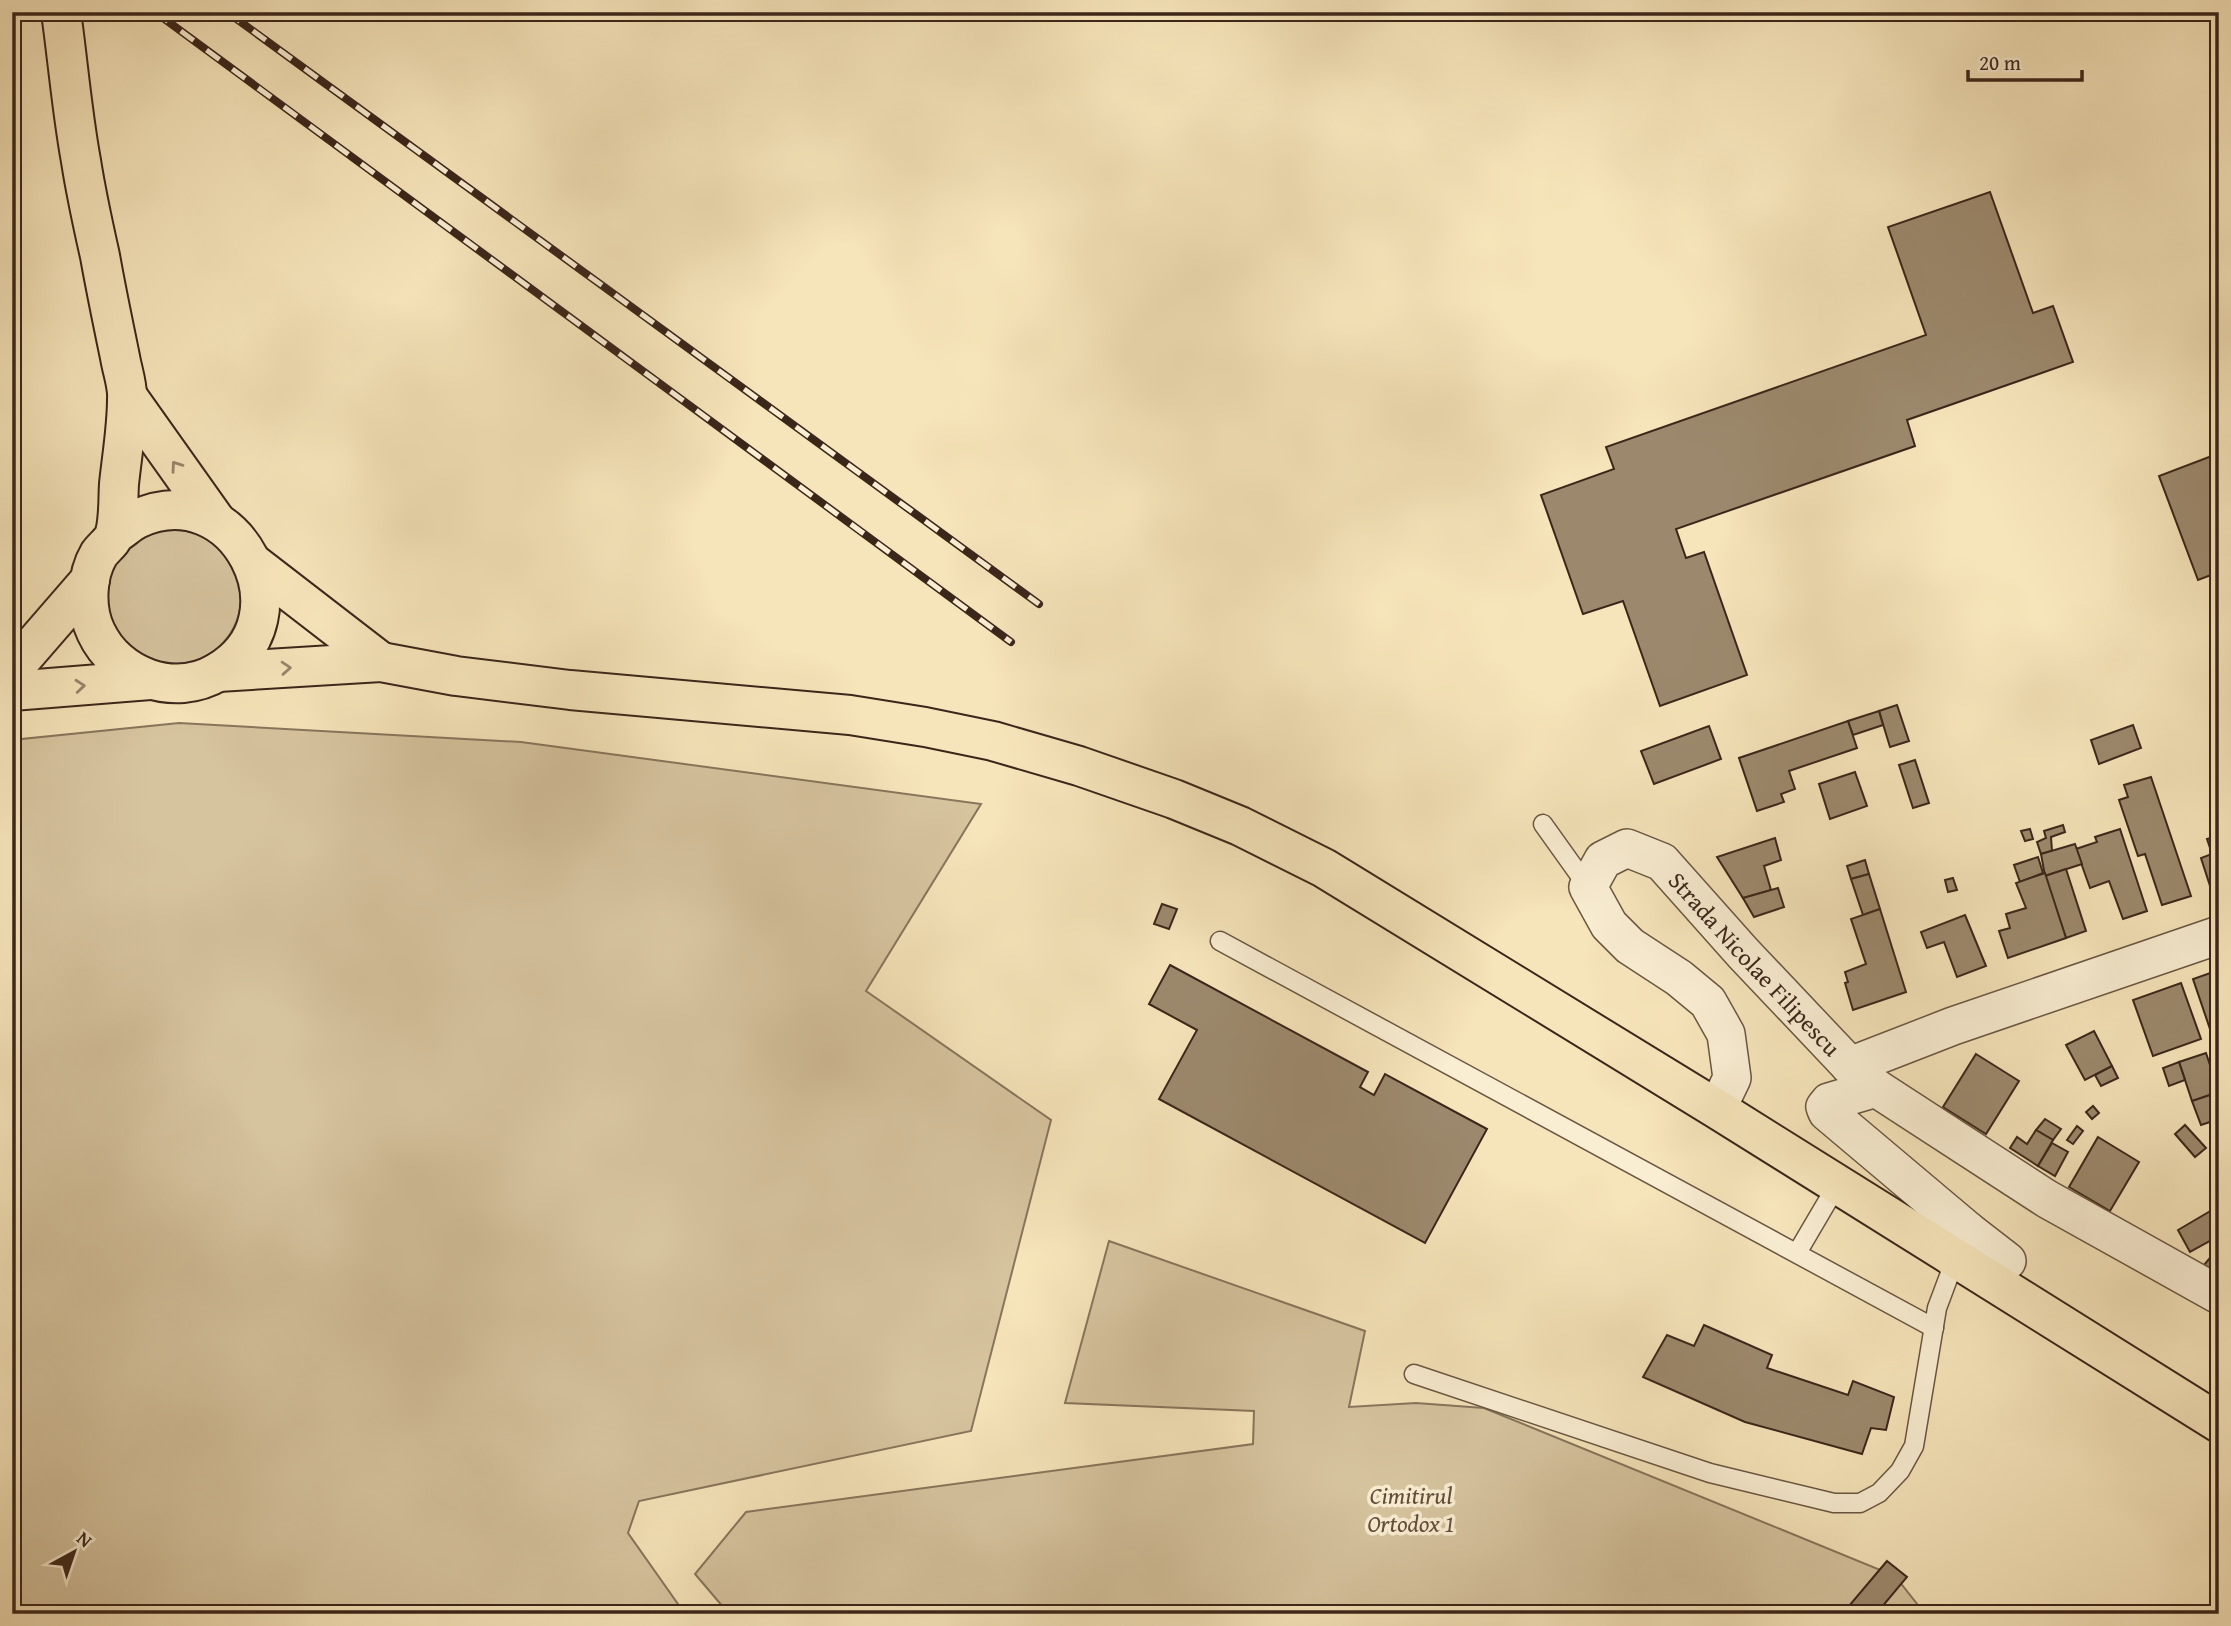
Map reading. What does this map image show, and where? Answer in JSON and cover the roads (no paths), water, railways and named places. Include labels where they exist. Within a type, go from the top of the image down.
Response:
[{"type":"main road","points":[[61,12],[80,160],[128,397],[115,534]]},
{"type":"main road","points":[[128,397],[216,522],[238,540],[254,564],[381,662]]},
{"type":"main road","points":[[216,522],[190,512],[163,512],[137,520],[115,534],[98,555],[90,580],[88,605],[95,630],[108,652],[127,670],[150,680],[173,684],[196,681],[218,672],[237,656],[252,636],[256,625],[260,588],[254,564]]},
{"type":"main road","points":[[12,670],[90,580]]},
{"type":"main road","points":[[218,672],[381,662],[456,676],[570,690],[875,719],[993,741],[1079,766],[1174,799],[1324,868],[1837,1185],[1961,1245],[2219,1423]]},
{"type":"main road","points":[[12,691],[150,680]]},
{"type":"street","name":"Strada Nicolae Filipescu","points":[[1588,887],[1603,860],[1627,848],[1662,862],[1743,953],[1863,1077],[2047,1199],[2219,1295]]},
{"type":"street","points":[[1588,887],[1609,925],[1630,946],[1679,978],[1709,1002],[1726,1034],[1732,1078],[1717,1109]]},
{"type":"street","name":"Strada Nicolae Filipescu","points":[[1863,1077],[1953,1026],[2219,935]]},
{"type":"street","points":[[1863,1077],[1829,1102],[1825,1107],[1827,1112],[1961,1245],[2007,1261]]},
{"type":"lane","points":[[1543,824],[1588,887]]},
{"type":"lane","points":[[1220,941],[1934,1328]]},
{"type":"lane","points":[[1797,1253],[1837,1185]]},
{"type":"lane","points":[[1415,1374],[1710,1473],[1834,1503],[1860,1503],[1879,1493],[1900,1471],[1914,1446],[1937,1308],[1961,1245]]},
{"type":"railway","points":[[155,12],[1011,642]]},
{"type":"railway","points":[[227,12],[1039,604]]},
{"type":"park label","name":"Cimitirul Ortodox 1","points":[[1411,1509]]}]
